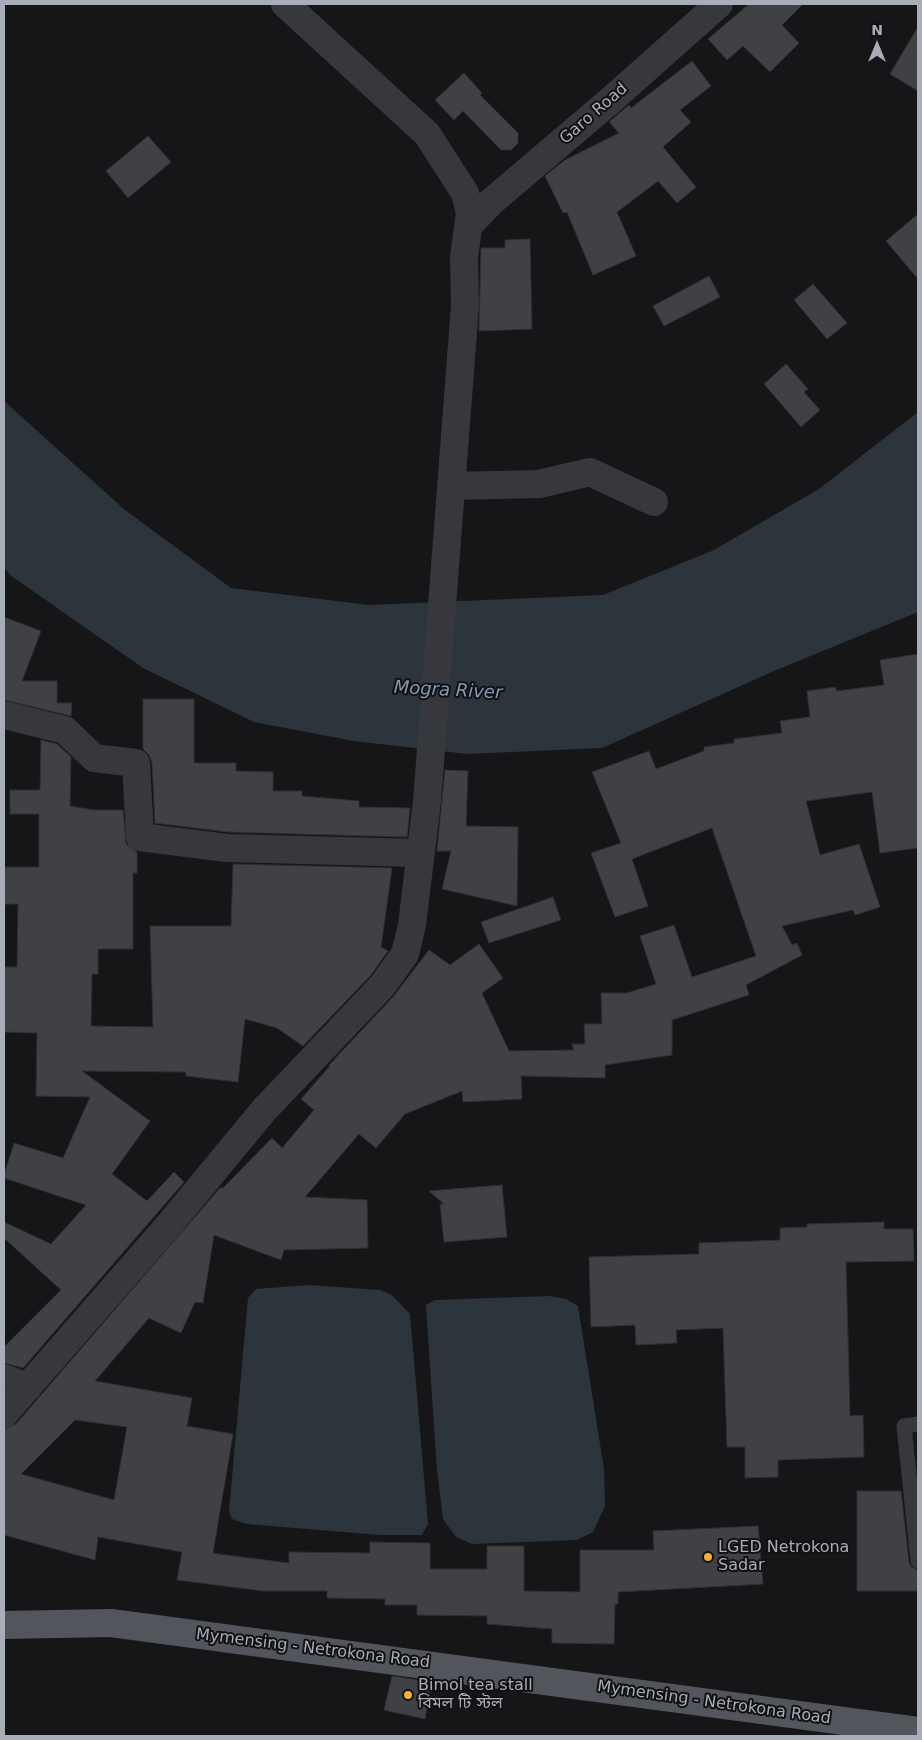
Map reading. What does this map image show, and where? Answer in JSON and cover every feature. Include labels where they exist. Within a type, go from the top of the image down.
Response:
[{"type":"main road","name":"Mymensing - Netrokona Road","points":[[4,1625],[111,1623],[918,1730]]},
{"type":"street","points":[[4,1414],[16,1383],[168,1225],[264,1110],[382,986],[405,954],[412,925],[427,801],[465,306],[464,257],[470,213],[464,193],[427,134],[285,4]]},
{"type":"street","name":"Garo Road","points":[[470,224],[491,202],[720,4]]},
{"type":"street","points":[[451,496],[540,484],[590,472],[654,502]]},
{"type":"street","points":[[4,715],[65,730],[94,758],[136,763],[140,837],[227,848],[420,853]]},
{"type":"lane","points":[[918,1424],[904,1426],[918,1562]]},
{"type":"water","name":"Mogra River","points":[[4,401],[125,510],[231,588],[369,605],[603,595],[714,550],[819,489],[918,412],[918,612],[774,671],[602,748],[467,754],[354,741],[254,722],[143,668],[10,575],[4,567]]},
{"type":"water","points":[[309,1285],[380,1290],[392,1295],[410,1314],[428,1524],[422,1535],[380,1535],[247,1524],[232,1519],[229,1511],[248,1298],[256,1289]]},
{"type":"water","points":[[549,1296],[566,1299],[578,1306],[604,1469],[605,1506],[593,1532],[577,1540],[472,1544],[456,1537],[443,1519],[437,1470],[426,1305],[435,1300]]},
{"type":"building","points":[[749,4],[803,4],[782,25],[799,43],[770,72],[743,46],[727,60],[708,39]]},
{"type":"building","points":[[918,27],[918,91],[890,74]]},
{"type":"building","points":[[692,61],[711,86],[680,110],[691,122],[663,147],[696,187],[677,203],[658,181],[617,212],[636,256],[593,275],[567,212],[563,213],[545,176],[565,160],[619,133],[609,122],[629,105],[631,108]]},
{"type":"building","points":[[464,73],[482,93],[480,95],[518,133],[518,143],[511,150],[501,150],[463,111],[454,120],[435,100]]},
{"type":"building","points":[[148,136],[171,162],[128,198],[106,171]]},
{"type":"building","points":[[918,214],[918,279],[886,241]]},
{"type":"building","points":[[530,239],[532,329],[479,331],[481,248],[505,248],[505,240]]},
{"type":"building","points":[[709,276],[720,297],[664,326],[653,306]]},
{"type":"building","points":[[813,284],[847,323],[827,339],[794,300]]},
{"type":"building","points":[[786,364],[808,389],[804,392],[820,410],[801,427],[764,384]]},
{"type":"building","points":[[4,617],[41,631],[22,681],[57,681],[57,703],[72,703],[71,716],[4,700]]},
{"type":"building","points":[[918,654],[918,848],[880,853],[872,792],[806,801],[820,855],[859,844],[880,907],[855,915],[853,910],[782,926],[792,945],[797,943],[802,955],[746,985],[749,995],[672,1020],[672,1055],[605,1065],[605,1078],[521,1076],[522,1099],[463,1102],[462,1091],[405,1114],[376,1148],[359,1134],[305,1197],[367,1200],[368,1248],[284,1250],[281,1260],[214,1235],[203,1303],[195,1302],[181,1333],[149,1318],[95,1381],[192,1398],[187,1426],[233,1434],[213,1553],[289,1563],[289,1552],[370,1553],[370,1542],[430,1543],[430,1569],[487,1569],[487,1546],[524,1546],[524,1591],[580,1592],[580,1550],[654,1550],[653,1531],[758,1526],[763,1584],[618,1592],[618,1604],[615,1604],[614,1644],[552,1643],[552,1629],[487,1624],[487,1616],[417,1615],[417,1605],[385,1605],[385,1599],[327,1598],[327,1591],[263,1591],[177,1580],[182,1552],[98,1537],[95,1560],[4,1535],[4,1429],[16,1424],[220,1188],[223,1188],[272,1138],[282,1148],[314,1110],[301,1099],[329,1065],[393,997],[429,950],[450,965],[479,944],[503,978],[482,993],[509,1051],[574,1050],[572,1044],[585,1044],[584,1024],[602,1024],[601,993],[627,993],[656,984],[640,936],[674,925],[692,977],[756,956],[712,828],[632,859],[648,906],[615,917],[591,853],[621,843],[592,772],[649,751],[656,769],[704,751],[704,747],[734,743],[734,739],[782,733],[780,721],[810,717],[807,691],[836,687],[836,691],[884,685],[880,660]],"holes":[[[75,1420],[127,1427],[114,1500],[21,1474]]]},
{"type":"building","points":[[143,699],[194,699],[194,763],[236,763],[236,771],[273,772],[273,791],[302,791],[302,796],[359,801],[359,807],[410,808],[407,837],[228,832],[155,823],[152,762],[149,755],[143,749]]},
{"type":"building","points":[[41,740],[57,744],[71,757],[70,806],[94,810],[123,810],[126,844],[137,852],[137,873],[133,873],[133,949],[98,949],[98,974],[92,974],[91,1026],[153,1027],[150,926],[231,926],[233,864],[392,868],[381,947],[388,951],[370,976],[303,1046],[277,1028],[245,1019],[238,1082],[186,1076],[186,1072],[82,1071],[150,1121],[112,1174],[147,1201],[174,1172],[184,1182],[23,1368],[4,1363],[4,1347],[61,1290],[4,1238],[4,1222],[51,1244],[86,1205],[4,1178],[4,1175],[14,1143],[63,1158],[90,1097],[36,1096],[37,1033],[4,1032],[4,967],[17,967],[18,904],[4,904],[4,867],[39,867],[39,814],[10,814],[10,790],[40,790]]},
{"type":"building","points":[[445,770],[468,771],[466,826],[518,827],[517,906],[442,889],[451,851],[437,851]]},
{"type":"building","points":[[553,897],[561,920],[489,943],[481,922]]},
{"type":"building","points":[[502,1185],[507,1237],[444,1242],[440,1204],[444,1204],[429,1191]]},
{"type":"building","points":[[884,1222],[884,1229],[913,1229],[914,1261],[846,1262],[850,1416],[863,1415],[864,1457],[778,1460],[778,1477],[745,1478],[745,1447],[727,1447],[723,1328],[676,1330],[677,1343],[636,1345],[635,1325],[591,1327],[589,1257],[699,1254],[699,1243],[780,1240],[780,1228],[807,1227],[807,1224]]},
{"type":"building","points":[[857,1491],[901,1491],[909,1562],[911,1567],[918,1570],[918,1591],[857,1591]]},
{"type":"building","name":"Bimol tea stall বিমল টি স্টল","points":[[392,1676],[431,1682],[425,1719],[384,1710]]},
{"type":"place","name":"LGED Netrokona Sadar","points":[[708,1557]]},
{"type":"place","name":"Bimol tea stall বিমল টি স্টল","points":[[408,1695]]}]
